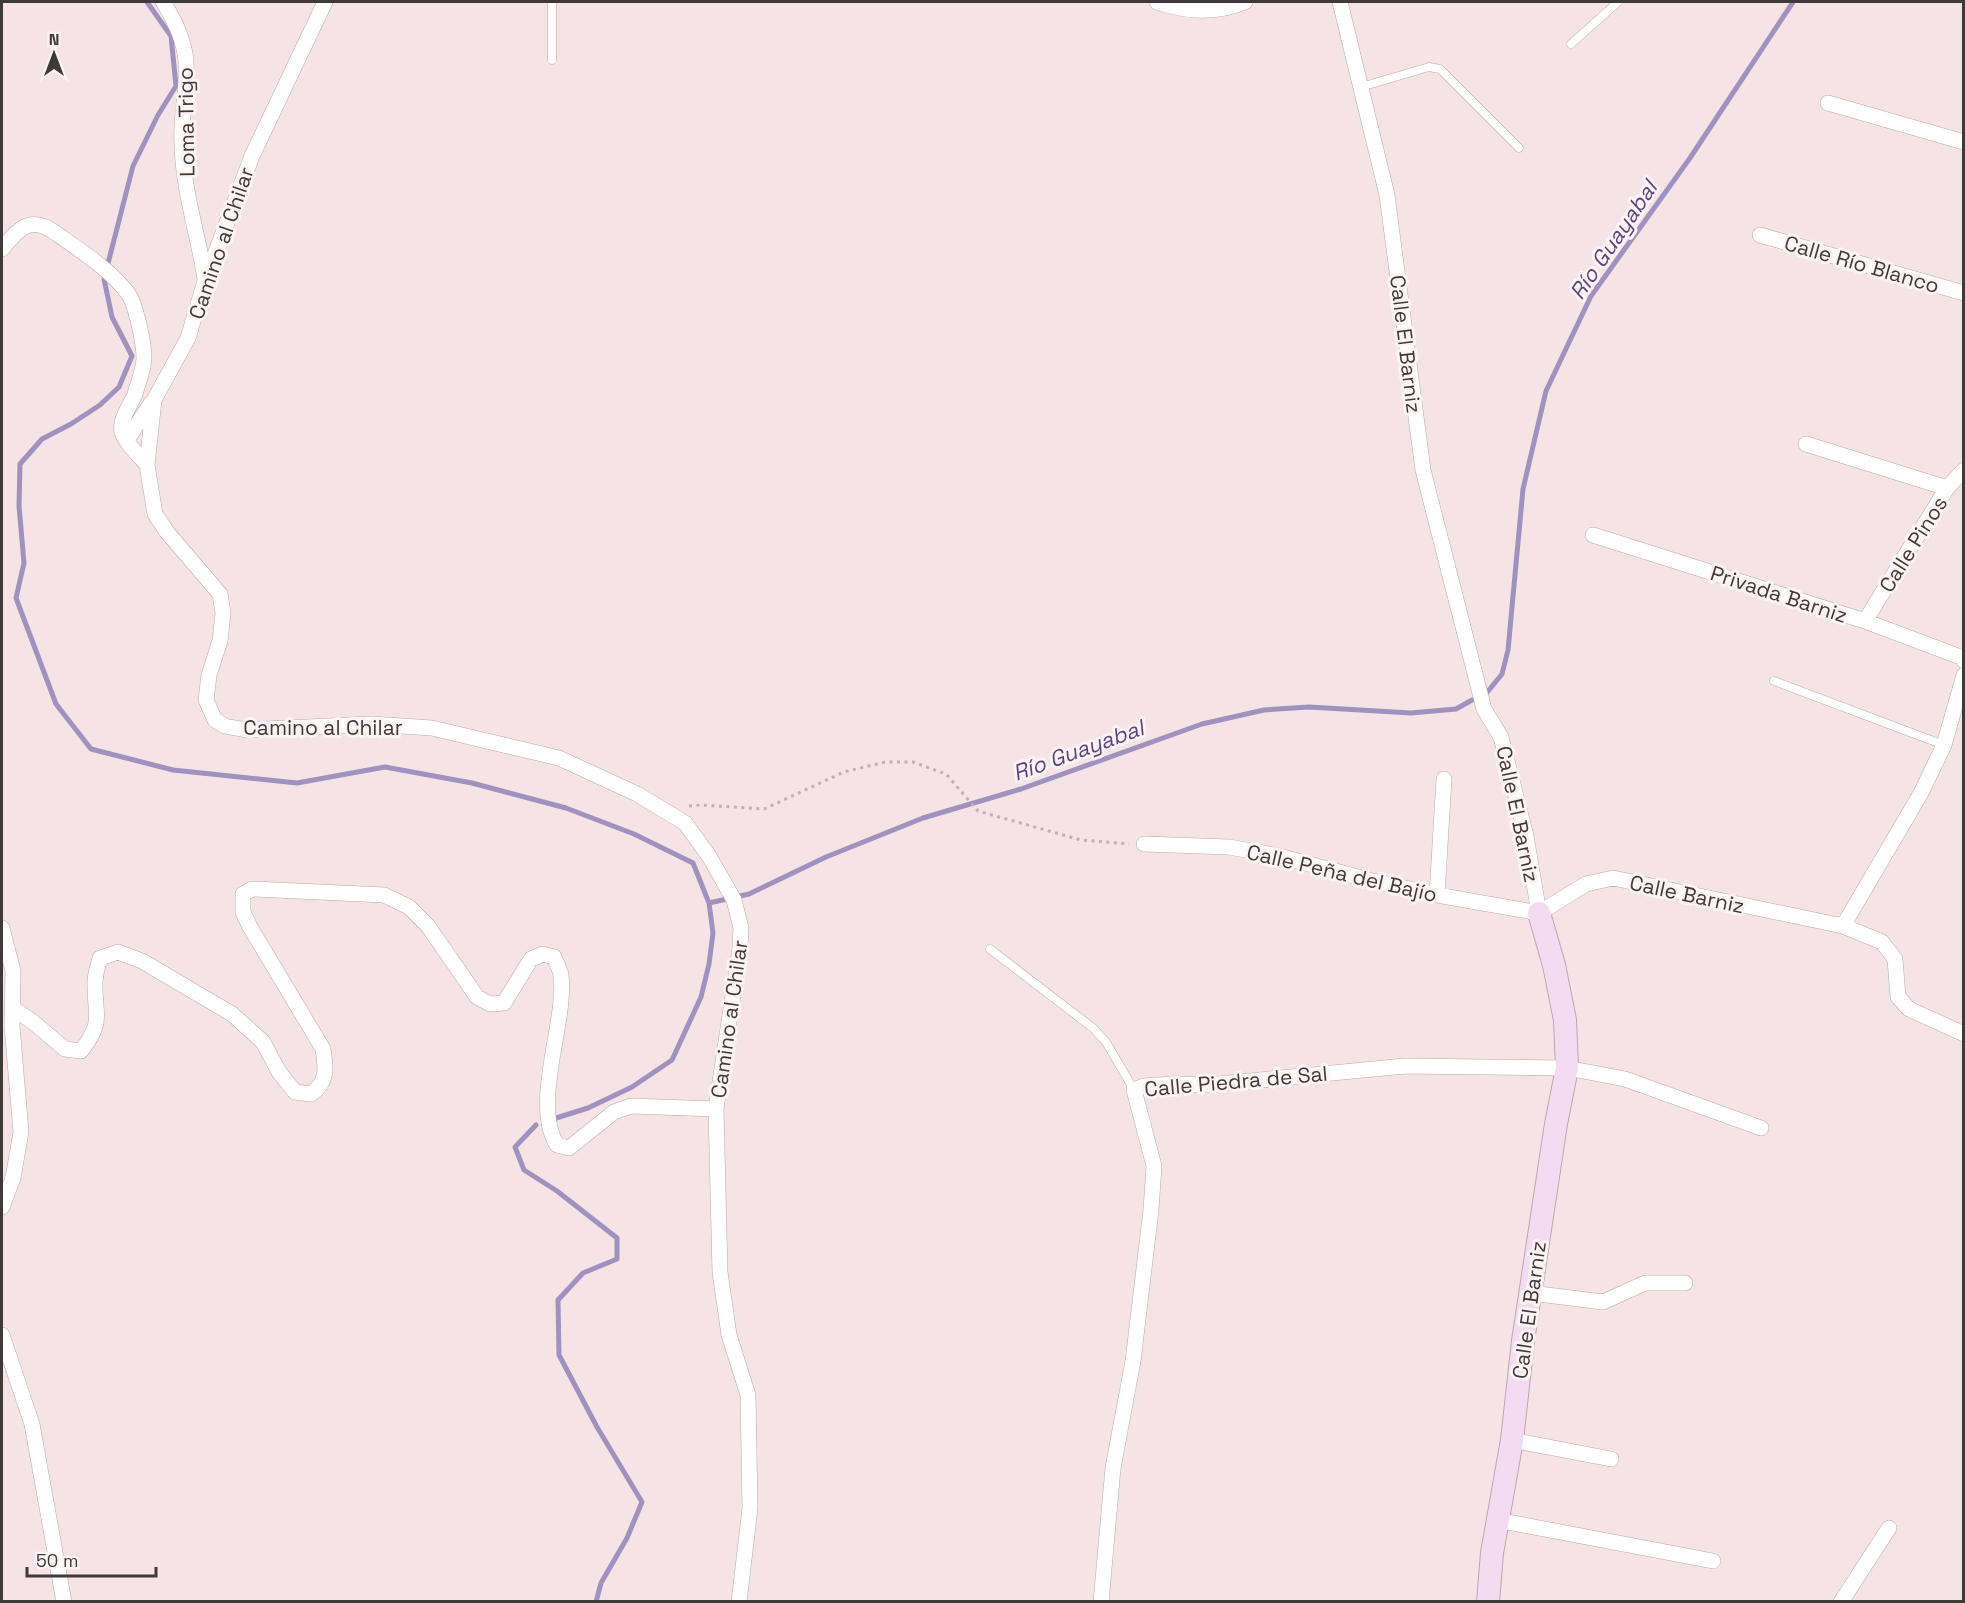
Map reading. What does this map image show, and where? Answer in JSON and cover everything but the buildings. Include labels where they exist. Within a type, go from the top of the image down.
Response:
[{"type":"street","name":"Loma Trigo","points":[[164,2],[180,35],[186,61],[181,143],[188,199],[205,281]]},
{"type":"street","name":"Camino al Chilar","points":[[324,2],[252,156],[205,281],[188,338],[154,399],[147,465],[155,514],[166,532],[220,594],[223,614],[220,641],[209,675],[206,700],[215,720],[225,726],[246,730],[372,724],[432,728],[559,758],[663,809],[684,823],[709,856],[732,898],[741,928],[740,948],[716,1109],[720,1272],[729,1335],[748,1395],[750,1508],[739,1602]]},
{"type":"street","points":[[1157,2],[1182,10],[1201,10],[1224,9],[1245,2]]},
{"type":"street","name":"Calle El Barniz","points":[[1340,2],[1387,195],[1423,470],[1484,709],[1501,737],[1526,836],[1539,913],[1554,965],[1565,1020],[1567,1068],[1556,1124],[1531,1293],[1512,1440],[1492,1553],[1488,1602]]},
{"type":"street","points":[[1828,103],[1964,142]]},
{"type":"street","points":[[2,249],[15,233],[28,225],[45,225],[80,250],[129,294],[140,328],[144,359],[135,396],[123,420],[122,430],[147,465]]},
{"type":"street","name":"Calle Río Blanco","points":[[1760,236],[1964,293]]},
{"type":"street","points":[[127,440],[154,399]]},
{"type":"street","points":[[1806,444],[1947,488]]},
{"type":"street","name":"Calle Pinos","points":[[1865,621],[1947,488],[1964,470]]},
{"type":"street","name":"Privada Barniz","points":[[1593,535],[1865,621],[1963,660]]},
{"type":"street","points":[[1843,926],[1921,793],[1944,745],[1964,675]]},
{"type":"street","points":[[1437,895],[1444,779]]},
{"type":"street","name":"Calle Peña del Bajío","points":[[1144,844],[1229,847],[1279,856],[1437,895],[1539,913]]},
{"type":"street","name":"Calle Barniz","points":[[1539,913],[1586,884],[1613,878],[1843,926],[1882,942],[1895,959],[1898,997],[1909,1009],[1964,1034]]},
{"type":"street","points":[[14,1009],[65,1049],[81,1051],[92,1037],[98,1017],[95,981],[100,958],[118,952],[142,961],[232,1014],[263,1042],[279,1072],[295,1092],[311,1094],[320,1088],[326,1069],[323,1049],[250,927],[243,912],[243,894],[252,889],[384,895],[409,907],[428,926],[477,997],[490,1004],[504,1003],[531,959],[543,954],[554,957],[561,973],[561,995],[552,1053],[548,1100],[550,1135],[557,1145],[569,1148],[614,1112],[631,1106],[716,1109]]},
{"type":"street","points":[[2,928],[13,971],[12,1026],[21,1132],[13,1178],[2,1207]]},
{"type":"street","name":"Calle Piedra de Sal","points":[[1101,1602],[1113,1468],[1133,1361],[1154,1166],[1134,1090],[1144,1086],[1209,1085],[1405,1066],[1567,1068],[1625,1078],[1761,1128]]},
{"type":"street","points":[[1531,1293],[1603,1302],[1645,1283],[1685,1283]]},
{"type":"street","points":[[2,1335],[32,1424],[64,1602]]},
{"type":"street","points":[[1512,1440],[1611,1459]]},
{"type":"street","points":[[1497,1520],[1713,1561]]},
{"type":"street","points":[[1841,1602],[1889,1528]]},
{"type":"lane","points":[[552,2],[552,60]]},
{"type":"lane","points":[[1571,44],[1618,2]]},
{"type":"lane","points":[[1361,87],[1429,67],[1440,69],[1519,147]]},
{"type":"lane","points":[[1774,681],[1944,745]]},
{"type":"lane","points":[[990,949],[1094,1028],[1106,1042],[1134,1090]]},
{"type":"path","points":[[663,809],[701,805],[764,809],[844,771],[885,762],[913,762],[946,774],[978,811],[1081,840],[1144,844]]},
{"type":"waterway","points":[[147,2],[171,36],[176,86],[158,115],[133,166],[104,279],[112,317],[132,356],[119,387],[100,405],[42,439],[20,464],[19,506],[24,563],[16,598],[56,704],[91,749],[173,770],[297,783],[385,767],[472,783],[566,808],[634,834],[693,863],[709,903],[713,933],[701,997],[672,1060],[632,1087],[588,1108],[553,1119]]},
{"type":"waterway","name":"Río Guayabal","points":[[1485,695],[1502,674],[1508,650],[1523,489],[1546,391],[1591,296],[1690,158],[1793,2]]},
{"type":"waterway","name":"Río Guayabal","points":[[709,903],[749,894],[826,857],[923,818],[1021,789],[1202,724],[1264,710],[1309,707],[1411,713],[1456,709],[1472,700]]},
{"type":"waterway","points":[[536,1125],[515,1147],[524,1170],[557,1191],[617,1238],[617,1259],[583,1273],[558,1300],[559,1355],[597,1427],[642,1502],[627,1538],[601,1583],[596,1602]]}]
